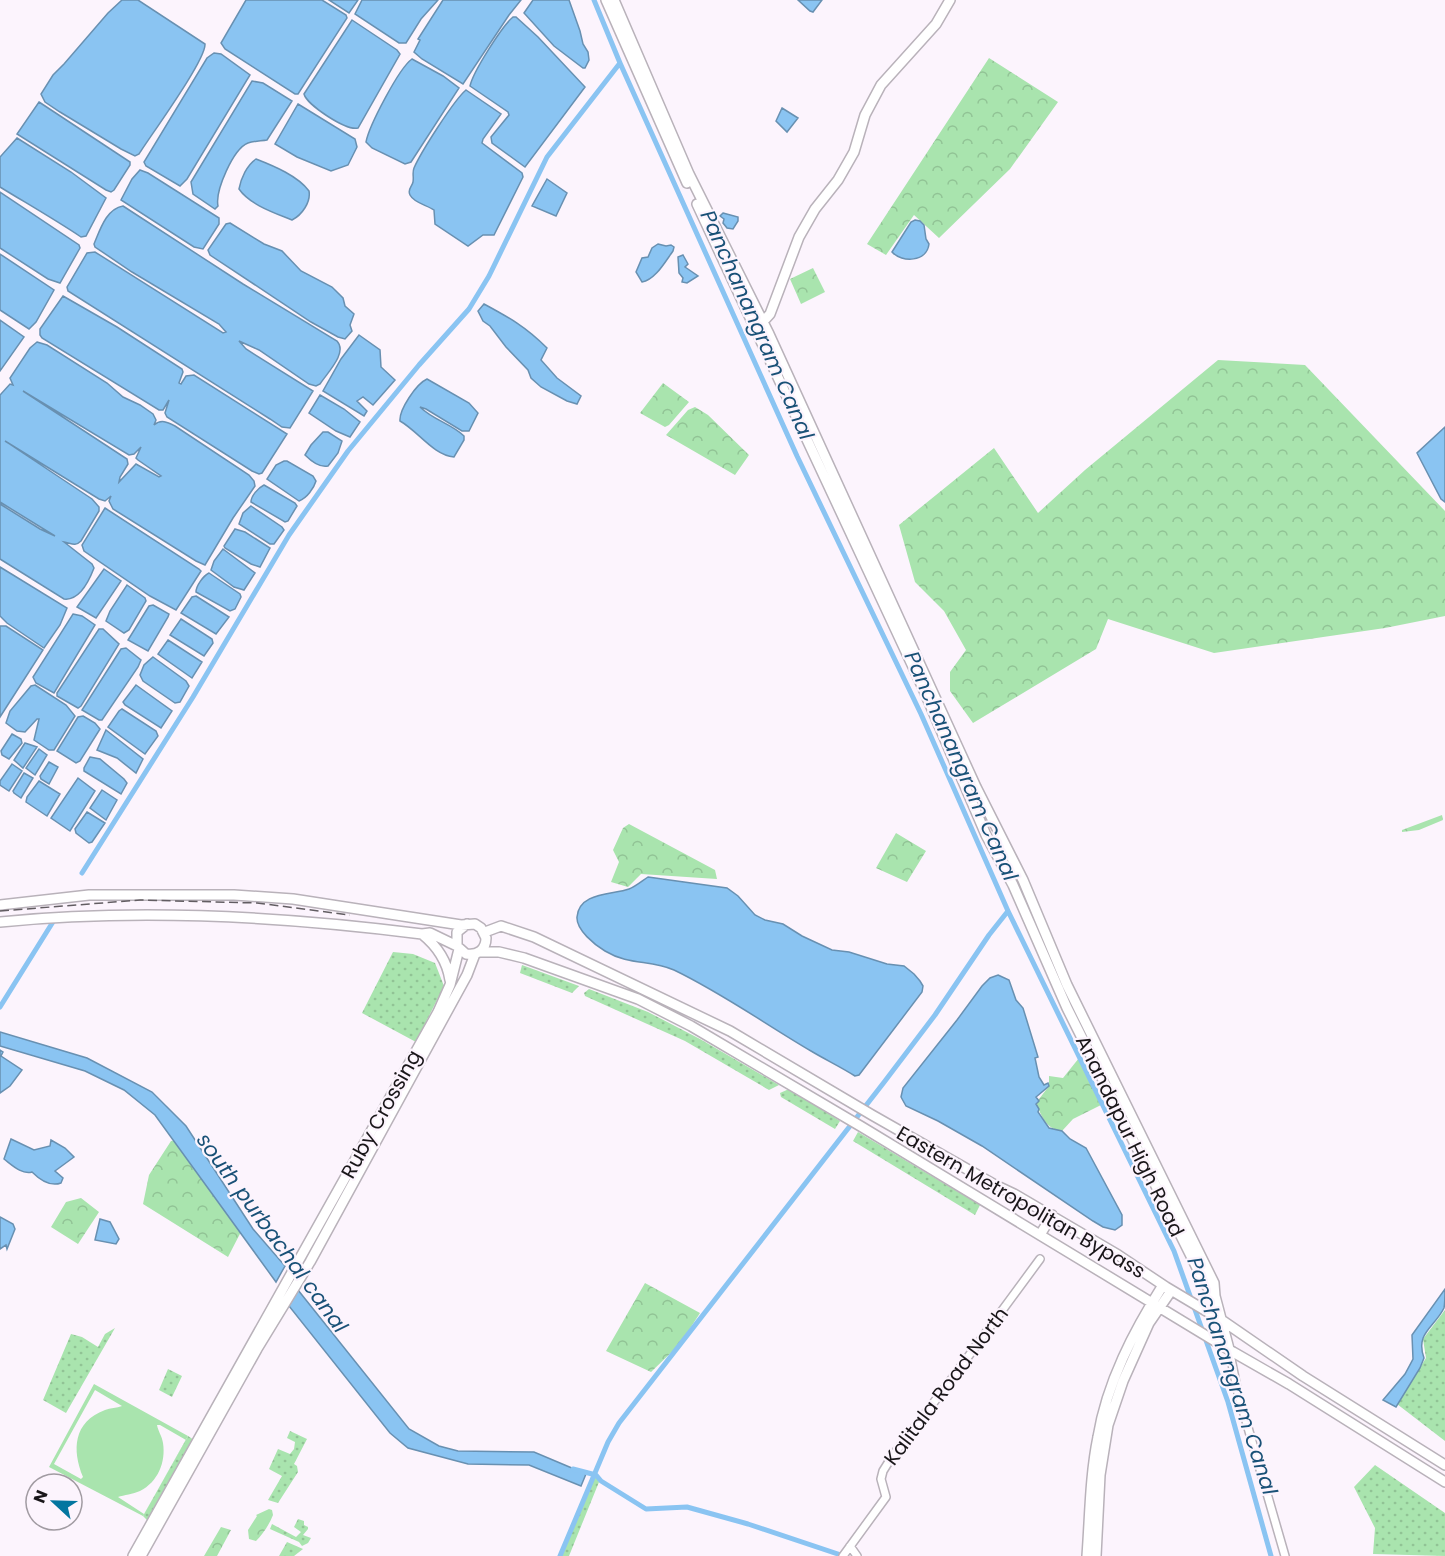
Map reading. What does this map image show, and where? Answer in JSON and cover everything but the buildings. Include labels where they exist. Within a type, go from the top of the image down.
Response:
[{"type":"main road","name":"Anandapur High Road","points":[[606,0],[669,147],[759,325]]},
{"type":"main road","name":"Anandapur High Road","points":[[614,0],[689,174],[977,789],[1023,880],[1067,985],[1214,1283],[1225,1347]]},
{"type":"main road","points":[[759,325],[770,314],[799,237],[815,209],[848,164],[859,140],[866,116],[881,85],[936,24],[951,0]]},
{"type":"main road","points":[[0,905],[89,895],[234,895],[293,899],[460,925],[478,925],[485,932],[486,942],[296,1277],[285,1305],[257,1349],[141,1556]]},
{"type":"main road","points":[[0,922],[60,916],[132,920],[231,916],[430,933],[458,947],[466,954],[499,952],[524,958],[638,999],[691,1026],[862,1126],[1289,1384],[1445,1482]]},
{"type":"main road","name":"Ruby Crossing","points":[[296,1277],[421,1044],[450,985],[458,947],[457,932],[467,924]]},
{"type":"main road","name":"Eastern Metropolitan Bypass","points":[[485,932],[501,926],[534,937],[730,1031],[854,1105],[1052,1215],[1118,1255],[1303,1376],[1445,1465]]},
{"type":"main road","points":[[422,934],[444,959],[450,985]]},
{"type":"main road","points":[[1040,1235],[1052,1215]]},
{"type":"main road","points":[[133,1556],[279,1296],[296,1277]]},
{"type":"main road","points":[[1088,1556],[1093,1479],[1102,1417],[1125,1355],[1156,1305],[1171,1290]]},
{"type":"main road","points":[[1096,1556],[1100,1475],[1108,1425],[1128,1369],[1156,1305]]},
{"type":"street","name":"Kalitala Road North","points":[[846,1551],[886,1497],[881,1479],[892,1455],[948,1384],[1040,1259]]},
{"type":"street","points":[[1225,1347],[1285,1556]]},
{"type":"street","points":[[846,1551],[857,1556]]},
{"type":"green space","points":[[989,58],[1058,102],[1010,169],[939,238],[914,215],[886,255],[867,244]]},
{"type":"green space","points":[[813,268],[825,292],[801,304],[790,279]]},
{"type":"green space","points":[[1218,360],[1305,365],[1445,511],[1445,616],[1385,628],[1214,653],[1108,619],[1096,649],[973,723],[950,691],[950,672],[966,650],[944,611],[915,582],[899,525],[994,448],[1038,513],[1085,470]]},
{"type":"green space","points":[[663,383],[689,402],[665,427],[640,413]]},
{"type":"green space","points":[[695,407],[708,415],[749,455],[735,475],[666,435],[688,410]]},
{"type":"green space","points":[[1442,815],[1443,820],[1419,830],[1402,832],[1402,830]]},
{"type":"green space","points":[[629,824],[715,870],[717,879],[641,874],[628,887],[611,882],[619,862],[613,850],[623,828]]},
{"type":"green space","points":[[896,833],[926,851],[907,882],[876,868]]},
{"type":"green space","points":[[393,952],[413,954],[435,963],[444,986],[416,1042],[362,1013]]},
{"type":"green space","points":[[522,965],[579,986],[572,993],[520,973]]},
{"type":"green space","points":[[589,989],[648,1012],[779,1085],[769,1090],[685,1041],[585,996],[584,993]]},
{"type":"green space","points":[[1079,1058],[1101,1105],[1073,1119],[1062,1131],[1057,1130],[1045,1122],[1036,1103],[1049,1086],[1049,1076],[1063,1078]]},
{"type":"green space","points":[[789,1089],[840,1121],[835,1129],[781,1097],[780,1093]]},
{"type":"green space","points":[[858,1132],[980,1205],[975,1215],[853,1141]]},
{"type":"green space","points":[[185,1139],[244,1226],[228,1257],[143,1204],[149,1175],[171,1141]]},
{"type":"green space","points":[[81,1198],[99,1212],[78,1244],[51,1227],[66,1202]]},
{"type":"green space","points":[[645,1283],[700,1313],[680,1344],[651,1372],[606,1351]]},
{"type":"green space","points":[[1445,1310],[1445,1441],[1397,1404],[1426,1358],[1423,1339]]},
{"type":"green space","points":[[115,1328],[66,1413],[43,1400],[71,1334],[82,1337],[98,1347],[105,1334]]},
{"type":"green space","points":[[168,1369],[182,1376],[172,1397],[159,1390]]},
{"type":"green space","points":[[94,1384],[188,1436],[186,1440],[157,1425],[164,1450],[162,1464],[156,1477],[137,1492],[118,1497],[144,1514],[158,1489],[143,1516],[84,1485],[84,1472],[81,1472],[77,1457],[81,1429],[94,1415],[122,1406],[95,1390],[54,1464],[68,1472],[59,1472],[49,1467]]},
{"type":"green space","points":[[290,1431],[307,1439],[294,1464],[298,1472],[278,1503],[268,1500],[282,1476],[269,1469],[278,1449],[290,1454],[294,1449],[295,1442],[287,1438]]},
{"type":"green space","points":[[188,1436],[194,1440],[149,1522],[143,1516]]},
{"type":"green space","points":[[1375,1465],[1445,1513],[1445,1556],[1373,1554],[1375,1528],[1354,1487]]},
{"type":"green space","points":[[596,1475],[599,1482],[569,1556],[560,1556]]},
{"type":"green space","points":[[269,1509],[272,1510],[273,1515],[266,1529],[256,1541],[249,1539],[248,1530],[256,1515]]},
{"type":"green space","points":[[298,1519],[304,1521],[304,1525],[308,1527],[303,1535],[311,1538],[302,1546],[299,1542],[270,1529],[272,1524],[296,1537],[301,1532],[294,1527]]},
{"type":"green space","points":[[221,1527],[231,1530],[217,1556],[204,1556]]},
{"type":"green space","points":[[287,1542],[303,1549],[294,1556],[279,1556]]},
{"type":"water","points":[[122,0],[138,0],[205,44],[203,53],[188,81],[139,154],[135,156],[60,112],[45,102],[41,94],[53,75]]},
{"type":"water","points":[[246,0],[322,0],[346,15],[347,18],[298,94],[225,49],[221,43]]},
{"type":"water","points":[[329,0],[358,0],[349,13]]},
{"type":"water","points":[[362,0],[438,0],[421,19],[406,43],[399,43],[355,14]]},
{"type":"water","points":[[443,0],[521,0],[463,84],[414,52],[420,40],[418,39]]},
{"type":"water","points":[[533,0],[569,0],[583,44],[588,52],[589,60],[585,68],[554,46],[524,13]]},
{"type":"water","points":[[798,0],[822,0],[813,12]]},
{"type":"water","points":[[513,17],[516,17],[538,37],[585,87],[525,167],[492,143],[491,137],[509,115],[508,112],[470,86],[488,50]]},
{"type":"water","points":[[352,20],[400,54],[358,128],[345,126],[328,116],[312,104],[304,94]]},
{"type":"water","points":[[214,53],[221,54],[250,75],[187,179],[180,186],[146,166],[144,162],[207,58]]},
{"type":"water","points":[[412,59],[443,76],[459,88],[411,162],[405,164],[372,148],[366,142],[385,98],[406,64]]},
{"type":"water","points":[[252,81],[263,83],[292,101],[267,140],[248,143],[237,153],[222,181],[218,206],[215,209],[193,194],[191,182]]},
{"type":"water","points":[[466,90],[501,114],[482,143],[522,173],[523,177],[494,235],[483,235],[468,246],[435,224],[434,210],[414,200],[409,191],[413,182],[413,170],[418,160],[446,115]]},
{"type":"water","points":[[39,102],[130,162],[114,190],[111,192],[106,190],[17,134]]},
{"type":"water","points":[[298,104],[355,139],[357,147],[348,165],[331,171],[297,157],[275,144]]},
{"type":"water","points":[[782,108],[798,118],[787,132],[776,121]]},
{"type":"water","points":[[17,138],[71,172],[106,198],[86,236],[81,237],[0,187],[0,157]]},
{"type":"water","points":[[256,159],[292,176],[309,191],[307,204],[296,218],[292,220],[263,208],[239,189],[245,172]]},
{"type":"water","points":[[140,170],[219,218],[219,224],[203,249],[194,247],[121,200],[132,179]]},
{"type":"water","points":[[547,179],[567,193],[556,216],[532,206]]},
{"type":"water","points":[[0,192],[79,245],[80,248],[60,283],[48,279],[0,248]]},
{"type":"water","points":[[123,206],[243,284],[337,341],[340,346],[338,357],[320,384],[316,386],[309,384],[259,350],[239,341],[246,349],[313,391],[290,428],[282,427],[68,291],[67,287],[87,253],[95,252],[223,333],[226,332],[219,324],[95,247],[94,244],[104,221],[112,211]]},
{"type":"water","points":[[723,213],[738,217],[733,229],[727,228],[723,223],[724,219],[720,216]]},
{"type":"water","points":[[915,220],[924,225],[929,244],[927,250],[914,259],[896,256],[892,252],[911,222]]},
{"type":"water","points":[[230,223],[264,244],[282,251],[301,271],[332,287],[343,298],[345,306],[354,314],[350,325],[352,331],[345,339],[311,322],[210,255],[208,250],[226,224]]},
{"type":"water","points":[[658,244],[671,245],[674,247],[673,251],[651,278],[642,282],[636,272],[642,258],[648,257],[652,248]]},
{"type":"water","points":[[0,254],[54,290],[36,322],[29,329],[0,310]]},
{"type":"water","points":[[683,255],[688,264],[685,267],[698,276],[687,283],[682,282],[683,278],[679,273],[678,257]]},
{"type":"water","points":[[63,296],[117,327],[182,369],[179,383],[181,384],[186,376],[194,375],[287,434],[262,473],[252,471],[167,417],[165,413],[169,400],[163,410],[159,410],[42,338],[40,329]]},
{"type":"water","points":[[484,304],[517,323],[547,348],[541,360],[557,378],[581,396],[577,404],[541,387],[531,378],[528,370],[483,321],[478,311]]},
{"type":"water","points":[[0,320],[24,337],[0,371]]},
{"type":"water","points":[[359,335],[380,350],[381,367],[395,380],[373,405],[363,397],[357,401],[367,411],[364,416],[323,391],[341,359]]},
{"type":"water","points":[[37,342],[47,345],[107,383],[123,397],[153,414],[156,420],[154,425],[167,422],[175,426],[249,475],[254,481],[255,486],[205,565],[113,509],[109,501],[111,496],[105,501],[99,499],[5,441],[92,499],[99,507],[99,511],[79,543],[64,542],[94,568],[87,584],[75,597],[64,599],[0,559],[0,504],[55,536],[0,502],[0,395],[10,384],[13,385],[10,378],[30,348]],"holes":[[[23,391],[129,455],[134,454],[141,447],[136,458],[161,476],[136,464],[119,482],[128,464],[127,459]]]},
{"type":"water","points":[[427,379],[469,403],[478,413],[469,431],[462,431],[420,407],[464,436],[454,457],[439,452],[400,421],[402,410],[409,398]]},
{"type":"water","points":[[320,395],[344,409],[360,422],[350,437],[336,431],[309,413]]},
{"type":"water","points":[[1445,427],[1445,502],[1441,499],[1417,453]]},
{"type":"water","points":[[323,432],[328,432],[342,441],[338,453],[328,466],[315,464],[305,455]]},
{"type":"water","points":[[284,461],[313,476],[316,481],[310,493],[299,501],[267,479],[276,465]]},
{"type":"water","points":[[264,485],[297,506],[288,521],[285,522],[251,502],[255,492]]},
{"type":"water","points":[[251,506],[284,530],[274,544],[270,544],[239,524],[243,513]]},
{"type":"water","points":[[105,508],[201,571],[176,610],[150,596],[84,551],[82,545]]},
{"type":"water","points":[[235,529],[245,532],[270,548],[260,567],[225,548],[224,546]]},
{"type":"water","points":[[223,549],[255,573],[244,590],[234,587],[211,570],[214,561]]},
{"type":"water","points":[[0,567],[67,608],[60,625],[44,648],[0,616]]},
{"type":"water","points":[[104,569],[121,581],[96,618],[77,607]]},
{"type":"water","points":[[209,573],[240,594],[241,597],[235,609],[230,611],[196,592],[200,581]]},
{"type":"water","points":[[127,585],[146,601],[129,630],[124,633],[106,621]]},
{"type":"water","points":[[196,596],[229,617],[216,634],[181,613],[192,597]]},
{"type":"water","points":[[153,605],[169,614],[148,651],[128,640],[149,606]]},
{"type":"water","points":[[73,614],[82,616],[95,625],[54,693],[36,683],[33,677]]},
{"type":"water","points":[[181,619],[212,639],[213,643],[204,656],[170,635]]},
{"type":"water","points":[[0,626],[6,626],[43,650],[0,717]]},
{"type":"water","points":[[99,629],[103,629],[119,644],[78,708],[57,696],[57,693]]},
{"type":"water","points":[[168,640],[202,662],[192,678],[158,654]]},
{"type":"water","points":[[126,648],[141,660],[102,720],[99,720],[82,710],[121,649]]},
{"type":"water","points":[[153,657],[186,681],[189,686],[180,702],[175,703],[143,681],[140,675],[144,665]]},
{"type":"water","points":[[35,685],[66,705],[75,716],[54,750],[49,750],[34,740],[39,719],[25,732],[17,731],[6,723],[10,711],[31,686]]},
{"type":"water","points":[[136,685],[172,711],[161,728],[123,702]]},
{"type":"water","points":[[122,709],[156,731],[158,736],[145,754],[108,727]]},
{"type":"water","points":[[83,716],[100,729],[80,761],[76,763],[57,751],[78,717]]},
{"type":"water","points":[[106,730],[143,759],[136,773],[117,758],[97,750]]},
{"type":"water","points":[[12,734],[21,739],[22,743],[9,759],[2,755],[1,751]]},
{"type":"water","points":[[25,743],[37,747],[23,768],[14,760]]},
{"type":"water","points":[[39,749],[47,755],[35,775],[26,768]]},
{"type":"water","points":[[90,757],[100,759],[124,779],[127,783],[121,794],[84,771]]},
{"type":"water","points":[[49,762],[58,767],[49,784],[40,776]]},
{"type":"water","points":[[12,764],[22,771],[9,791],[0,785],[0,781]]},
{"type":"water","points":[[24,773],[33,778],[21,798],[13,791]]},
{"type":"water","points":[[78,778],[95,791],[70,831],[51,818]]},
{"type":"water","points":[[39,781],[60,794],[47,816],[26,802]]},
{"type":"water","points":[[102,790],[117,800],[106,820],[90,808]]},
{"type":"water","points":[[87,812],[105,823],[89,843],[76,833],[75,829]]},
{"type":"water","points":[[648,877],[727,888],[738,896],[755,915],[783,924],[832,950],[904,966],[920,981],[923,986],[922,992],[859,1075],[855,1076],[692,979],[657,964],[631,961],[614,956],[587,937],[577,917],[584,903],[597,896],[629,889]]},
{"type":"water","points":[[998,975],[1009,980],[1016,1000],[1023,1008],[1038,1057],[1035,1058],[1039,1077],[1044,1085],[1048,1083],[1049,1086],[1036,1097],[1039,1101],[1036,1104],[1038,1112],[1049,1128],[1062,1131],[1070,1139],[1086,1148],[1122,1215],[1122,1225],[1115,1230],[1093,1221],[982,1146],[906,1106],[901,1097],[903,1088],[982,986],[990,978]]},
{"type":"water","points":[[0,1032],[87,1058],[152,1092],[186,1126],[253,1229],[285,1266],[276,1282],[155,1115],[124,1090],[85,1071],[0,1046]]},
{"type":"water","points":[[0,1050],[3,1052],[1,1056],[22,1070],[10,1086],[0,1093]]},
{"type":"water","points":[[11,1139],[34,1150],[50,1146],[51,1140],[65,1148],[74,1157],[55,1171],[63,1178],[61,1183],[45,1182],[32,1172],[17,1169],[4,1159]]},
{"type":"water","points":[[0,1217],[13,1224],[15,1229],[7,1249],[6,1245],[0,1249]]},
{"type":"water","points":[[100,1219],[110,1222],[119,1239],[116,1244],[95,1240]]},
{"type":"water","points":[[1445,1289],[1444,1308],[1422,1342],[1424,1358],[1420,1368],[1396,1407],[1383,1400],[1405,1374],[1413,1359],[1412,1335]]},
{"type":"water","points":[[298,1290],[409,1429],[439,1446],[458,1451],[534,1452],[586,1474],[581,1486],[529,1465],[468,1464],[408,1448],[390,1433],[289,1306]]},
{"type":"waterway","name":"Panchanangram Canal","points":[[594,0],[620,63],[797,456],[921,714],[1008,911],[1174,1251],[1228,1402],[1271,1556]]},
{"type":"waterway","points":[[82,873],[193,697],[289,535],[348,451],[469,309],[489,276],[547,157],[620,63]]},
{"type":"waterway","points":[[560,1556],[608,1442],[619,1423],[885,1081],[935,1015],[1008,911]]},
{"type":"waterway","points":[[0,1007],[56,917]]},
{"type":"waterway","name":"south purbachal canal","points":[[573,1469],[596,1475],[601,1481],[646,1509],[687,1507],[748,1524],[844,1556]]},
{"type":"railway","points":[[0,911],[140,900],[257,903],[350,915]]}]
